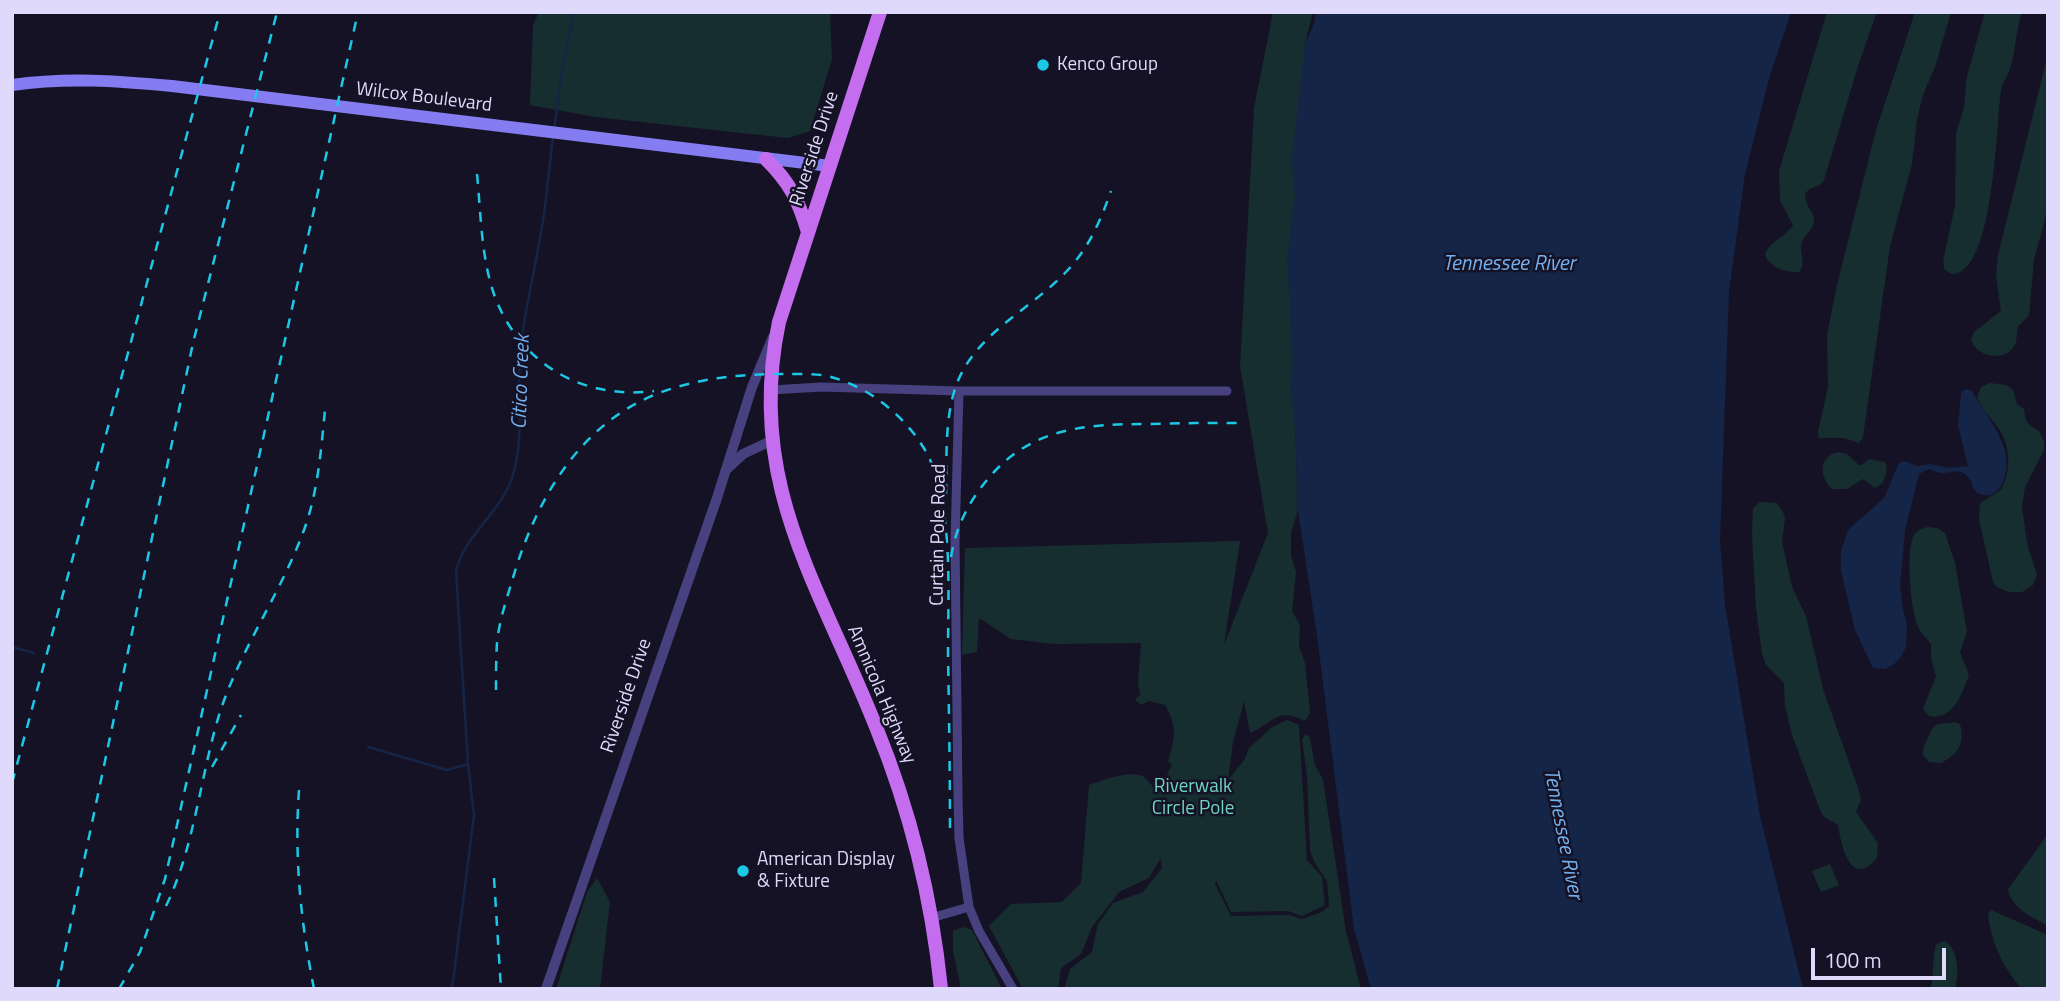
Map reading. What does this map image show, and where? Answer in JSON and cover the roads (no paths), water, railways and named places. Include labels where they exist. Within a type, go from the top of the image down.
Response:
[{"type":"main road","name":"Riverside Drive","points":[[772,421],[773,357],[779,322],[880,12]]},
{"type":"main road","name":"Wilcox Boulevard","points":[[12,85],[47,80],[88,79],[172,86],[830,166]]},
{"type":"main road","points":[[766,159],[782,175],[794,193],[808,232]]},
{"type":"main road","name":"Amnicola Highway","points":[[772,421],[779,486],[791,529],[815,590],[876,725],[910,826],[931,918],[941,989]]},
{"type":"street","name":"Riverside Drive","points":[[546,989],[752,387],[779,322]]},
{"type":"street","points":[[771,390],[821,387],[959,391],[1227,391]]},
{"type":"street","name":"Curtain Pole Road","points":[[959,391],[955,541],[959,838],[969,907],[979,931],[1013,989]]},
{"type":"street","points":[[725,471],[743,454],[773,440]]},
{"type":"street","points":[[931,918],[969,907]]},
{"type":"water","name":"Tennessee River","points":[[1316,12],[1791,12],[1769,79],[1745,174],[1729,292],[1720,541],[1725,605],[1760,816],[1803,989],[1371,989],[1354,929],[1318,643],[1298,510],[1291,387],[1293,359],[1287,259],[1295,196],[1292,160],[1305,44]]},
{"type":"water","points":[[1962,391],[1972,391],[1999,436],[2007,460],[2006,473],[2001,486],[1994,494],[1986,495],[1976,492],[1969,478],[1960,472],[1940,473],[1929,469],[1919,474],[1905,531],[1900,585],[1907,624],[1906,647],[1894,664],[1885,669],[1873,668],[1855,630],[1841,571],[1841,551],[1848,530],[1884,498],[1899,463],[1904,461],[1917,466],[1930,464],[1949,468],[1968,466],[1958,425]]},
{"type":"waterway","name":"Citico Creek","points":[[554,130],[561,76],[574,12]]},
{"type":"waterway","name":"Citico Creek","points":[[452,989],[474,815],[468,764],[456,571],[467,546],[508,488],[517,460],[521,343],[543,220],[553,136]]},
{"type":"waterway","points":[[12,647],[34,653]]},
{"type":"waterway","points":[[368,747],[447,770],[468,764]]},
{"type":"railway","points":[[12,783],[220,12]]},
{"type":"railway","points":[[57,989],[193,343],[277,12]]},
{"type":"railway","points":[[119,989],[140,952],[165,879],[358,12]]},
{"type":"railway","points":[[477,174],[482,236],[490,282],[506,321],[521,342],[538,359],[558,373],[580,383],[603,390],[654,391]]},
{"type":"railway","points":[[946,494],[950,410],[957,383],[966,365],[990,336],[1050,287],[1072,265],[1092,235],[1111,191]]},
{"type":"railway","points":[[496,690],[497,643],[501,619],[532,524],[562,472],[602,427],[626,409],[654,395],[702,381],[767,374],[831,377],[859,388],[885,404],[907,426],[925,450],[941,494],[948,576],[950,837]]},
{"type":"railway","points":[[166,906],[191,835],[220,712],[239,665],[295,553],[309,516],[318,471],[325,410]]},
{"type":"railway","points":[[951,557],[961,521],[980,489],[997,468],[1036,441],[1057,433],[1102,425],[1238,423]]},
{"type":"railway","points":[[212,767],[241,715]]},
{"type":"railway","points":[[299,790],[297,841],[300,890],[314,989]]},
{"type":"railway","points":[[494,878],[501,989]]},
{"type":"place","name":"Kenco Group","points":[[1043,65]]},
{"type":"place","name":"American Display & Fixture","points":[[743,871]]},
{"type":"park label","name":"Riverwalk Circle Pole","points":[[1193,798]]}]
